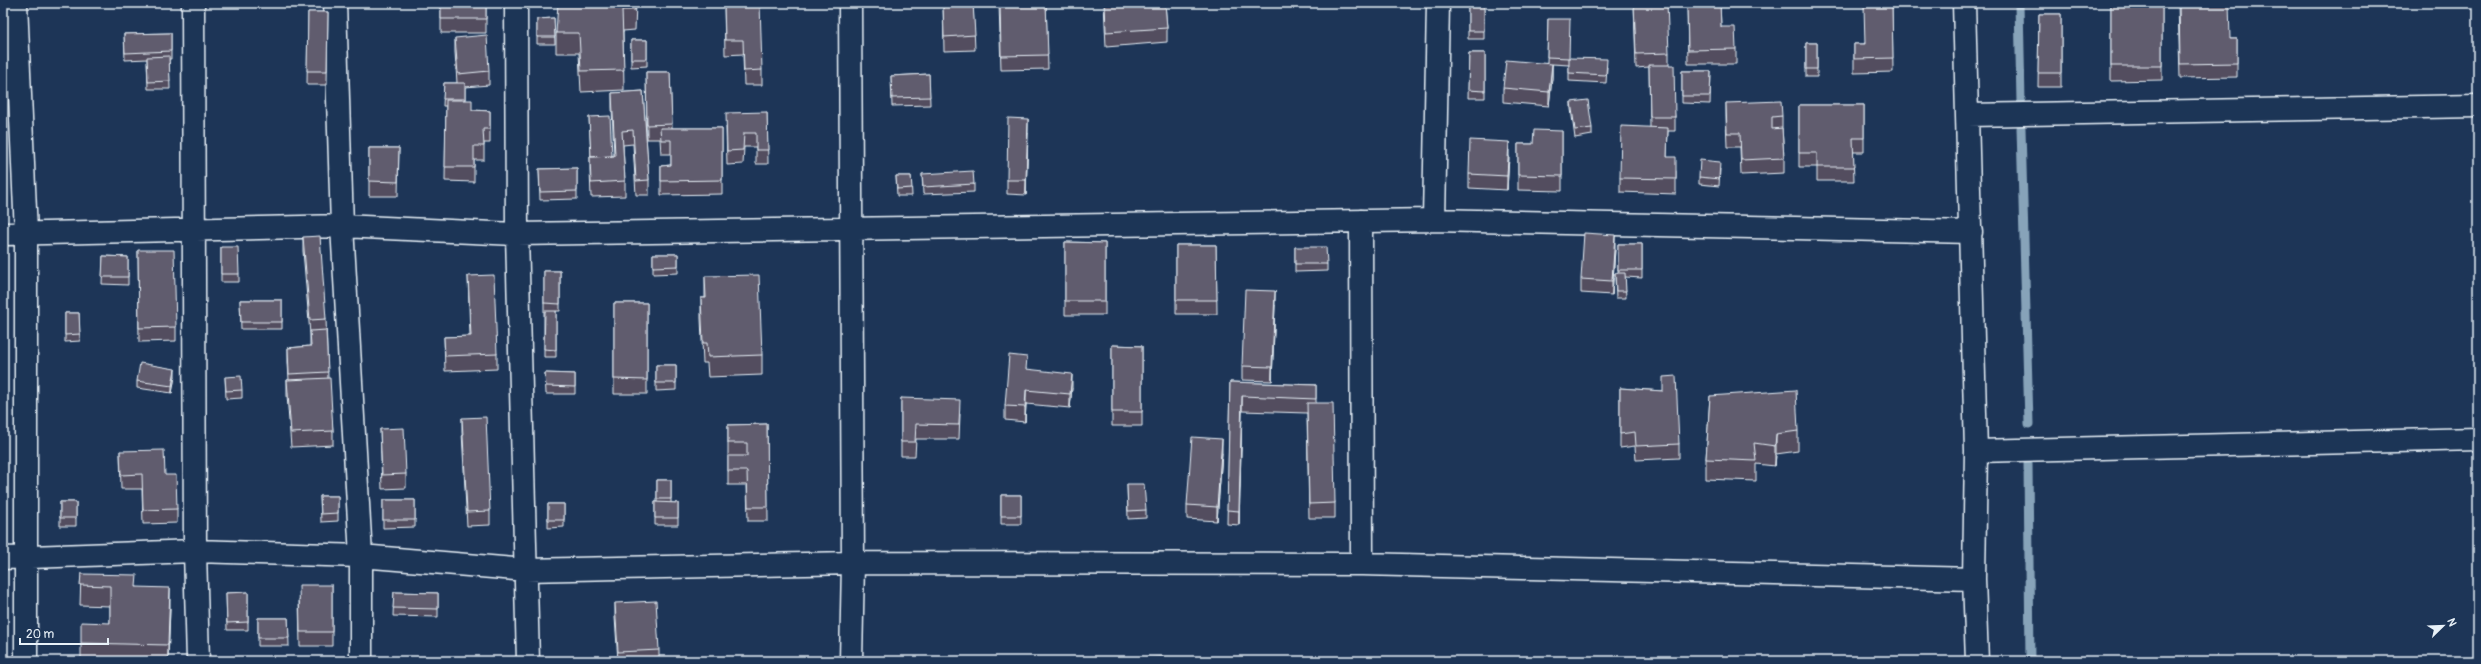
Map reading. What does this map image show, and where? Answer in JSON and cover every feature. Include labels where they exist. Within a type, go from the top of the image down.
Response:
[{"type":"street","points":[[16,3],[26,233],[28,559],[26,661]]},
{"type":"street","points":[[194,3],[195,551],[198,661]]},
{"type":"street","points":[[335,3],[342,226],[361,556],[361,661]]},
{"type":"street","points":[[516,3],[517,234],[528,661]]},
{"type":"street","points":[[850,3],[853,563],[851,661]]},
{"type":"street","points":[[1434,220],[1438,3]]},
{"type":"street","points":[[1964,3],[1976,451],[1974,579],[1977,661]]},
{"type":"street","points":[[1968,115],[2478,106]]},
{"type":"street","points":[[3,234],[342,226],[517,234],[1434,220],[1971,232]]},
{"type":"street","points":[[1361,221],[1362,564]]},
{"type":"street","points":[[1976,451],[2478,439]]},
{"type":"street","points":[[3,558],[28,559],[195,551],[361,556],[526,570],[853,563],[1362,564],[1974,579]]},
{"type":"building","points":[[441,3],[486,3],[486,19],[441,19]]},
{"type":"building","points":[[558,3],[636,3],[635,10],[622,10],[624,70],[581,71],[579,33],[556,33]]},
{"type":"building","points":[[724,3],[760,3],[762,70],[744,71],[743,40],[725,40]]},
{"type":"building","points":[[943,3],[973,3],[975,35],[944,37]]},
{"type":"building","points":[[1000,3],[1046,3],[1048,55],[1001,56]]},
{"type":"building","points":[[1105,3],[1165,3],[1167,28],[1106,32]]},
{"type":"building","points":[[1634,3],[1667,3],[1669,53],[1636,54]]},
{"type":"building","points":[[1687,3],[1720,3],[1721,27],[1735,27],[1736,49],[1688,50]]},
{"type":"building","points":[[2179,3],[2229,3],[2230,39],[2237,39],[2237,63],[2180,64]]},
{"type":"building","points":[[1468,4],[1484,4],[1484,31],[1468,31]]},
{"type":"building","points":[[1892,5],[1893,58],[1854,59],[1854,44],[1865,44],[1864,6]]},
{"type":"building","points":[[2111,5],[2162,5],[2162,66],[2111,66]]},
{"type":"building","points":[[308,12],[328,12],[327,71],[307,71]]},
{"type":"building","points":[[2039,14],[2061,14],[2061,73],[2038,73]]},
{"type":"building","points":[[554,18],[555,37],[537,37],[537,19]]},
{"type":"building","points":[[1548,19],[1570,19],[1569,58],[1547,57]]},
{"type":"building","points":[[171,33],[171,51],[125,53],[124,34]]},
{"type":"building","points":[[487,35],[489,71],[458,74],[455,38]]},
{"type":"building","points":[[631,40],[647,40],[647,59],[631,59]]},
{"type":"building","points":[[1806,43],[1817,43],[1817,69],[1806,69]]},
{"type":"building","points":[[1469,53],[1485,53],[1485,91],[1468,90]]},
{"type":"building","points":[[169,56],[170,81],[148,82],[147,57]]},
{"type":"building","points":[[1569,58],[1607,59],[1606,75],[1569,73]]},
{"type":"building","points":[[1506,60],[1552,64],[1549,92],[1503,88]]},
{"type":"building","points":[[1649,65],[1674,65],[1675,117],[1650,117]]},
{"type":"building","points":[[1682,71],[1711,71],[1710,96],[1682,96]]},
{"type":"building","points":[[646,72],[670,72],[672,124],[647,125]]},
{"type":"building","points":[[929,74],[930,97],[892,98],[891,76]]},
{"type":"building","points":[[444,83],[465,83],[465,99],[443,99]]},
{"type":"building","points":[[643,91],[649,180],[636,181],[633,130],[622,131],[625,181],[591,183],[590,157],[615,156],[612,93]]},
{"type":"building","points":[[446,100],[472,100],[472,110],[490,111],[490,129],[483,129],[484,146],[474,146],[474,167],[445,167]]},
{"type":"building","points":[[1588,100],[1592,128],[1575,130],[1571,102]]},
{"type":"building","points":[[1781,101],[1782,116],[1772,117],[1772,129],[1782,128],[1784,158],[1741,160],[1740,133],[1727,133],[1726,103]]},
{"type":"building","points":[[1799,105],[1864,105],[1864,138],[1853,138],[1854,167],[1817,167],[1817,153],[1799,153]]},
{"type":"building","points":[[767,112],[768,150],[756,150],[756,133],[744,133],[743,150],[727,151],[726,113]]},
{"type":"building","points":[[610,116],[612,156],[591,157],[589,117]]},
{"type":"building","points":[[1008,118],[1028,119],[1026,180],[1007,180]]},
{"type":"building","points":[[1621,126],[1668,128],[1667,157],[1676,157],[1676,179],[1620,178]]},
{"type":"building","points":[[660,128],[722,128],[722,180],[661,181],[661,166],[671,165],[671,140],[661,140]]},
{"type":"building","points":[[1534,130],[1562,131],[1562,176],[1518,175],[1518,144],[1533,144]]},
{"type":"building","points":[[1470,140],[1509,142],[1507,176],[1469,174]]},
{"type":"building","points":[[369,148],[399,148],[398,182],[369,181]]},
{"type":"building","points":[[1700,160],[1720,162],[1719,179],[1699,177]]},
{"type":"building","points":[[577,168],[577,191],[540,192],[539,169]]},
{"type":"building","points":[[973,171],[974,184],[923,187],[922,174]]},
{"type":"building","points":[[896,176],[911,176],[912,188],[897,189]]},
{"type":"building","points":[[1584,233],[1615,235],[1612,281],[1581,279]]},
{"type":"building","points":[[320,236],[326,319],[310,320],[303,237]]},
{"type":"building","points":[[1065,242],[1105,243],[1105,301],[1065,301]]},
{"type":"building","points":[[1618,244],[1642,244],[1642,270],[1618,270]]},
{"type":"building","points":[[1176,245],[1216,245],[1217,300],[1176,300]]},
{"type":"building","points":[[221,247],[238,247],[239,274],[221,274]]},
{"type":"building","points":[[1295,247],[1326,247],[1327,264],[1295,264]]},
{"type":"building","points":[[138,250],[174,250],[176,327],[139,328]]},
{"type":"building","points":[[653,254],[678,254],[678,266],[653,267]]},
{"type":"building","points":[[103,256],[128,257],[128,277],[102,277]]},
{"type":"building","points":[[544,271],[560,271],[560,304],[544,303]]},
{"type":"building","points":[[1615,273],[1625,273],[1626,291],[1616,291]]},
{"type":"building","points":[[494,275],[497,354],[445,356],[444,337],[471,336],[468,276]]},
{"type":"building","points":[[759,275],[762,355],[708,357],[707,343],[703,343],[701,298],[706,298],[705,276]]},
{"type":"building","points":[[1245,290],[1275,291],[1272,367],[1242,366]]},
{"type":"building","points":[[240,300],[282,300],[282,322],[241,322]]},
{"type":"building","points":[[614,303],[647,303],[647,380],[614,379]]},
{"type":"building","points":[[545,311],[556,311],[556,350],[544,349]]},
{"type":"building","points":[[65,313],[79,313],[80,334],[65,335]]},
{"type":"building","points":[[326,330],[328,372],[289,374],[288,348],[311,346],[310,331]]},
{"type":"building","points":[[1112,345],[1142,346],[1142,412],[1112,412]]},
{"type":"building","points":[[1009,355],[1027,357],[1026,369],[1072,374],[1070,394],[1026,390],[1025,407],[1005,406]]},
{"type":"building","points":[[140,363],[175,369],[172,386],[137,381]]},
{"type":"building","points":[[656,365],[676,365],[676,383],[656,383]]},
{"type":"building","points":[[545,373],[575,374],[575,387],[546,386]]},
{"type":"building","points":[[241,376],[242,390],[226,391],[225,377]]},
{"type":"building","points":[[1676,376],[1679,444],[1636,446],[1635,432],[1620,434],[1620,388],[1663,391],[1663,377]]},
{"type":"building","points":[[330,378],[333,431],[291,433],[287,380]]},
{"type":"building","points":[[1230,382],[1316,385],[1316,399],[1242,396],[1239,511],[1227,510]]},
{"type":"building","points":[[1796,390],[1798,431],[1776,434],[1775,446],[1754,443],[1756,461],[1706,459],[1710,396]]},
{"type":"building","points":[[901,398],[960,400],[959,425],[916,424],[915,442],[901,442]]},
{"type":"building","points":[[1307,403],[1333,403],[1335,503],[1309,504]]},
{"type":"building","points":[[486,417],[490,511],[467,512],[462,418]]},
{"type":"building","points":[[767,424],[768,507],[748,507],[747,471],[728,471],[728,456],[747,456],[747,443],[728,443],[728,425]]},
{"type":"building","points":[[404,428],[406,474],[382,475],[380,429]]},
{"type":"building","points":[[1192,437],[1222,439],[1217,507],[1187,505]]},
{"type":"building","points":[[164,450],[165,475],[176,475],[177,509],[143,510],[142,474],[121,475],[120,451]]},
{"type":"building","points":[[657,480],[671,480],[671,499],[657,499]]},
{"type":"building","points":[[1127,484],[1144,484],[1146,510],[1128,511]]},
{"type":"building","points":[[1001,495],[1021,495],[1021,516],[1001,516]]},
{"type":"building","points":[[320,496],[338,496],[338,513],[321,514]]},
{"type":"building","points":[[383,500],[415,500],[415,520],[383,520]]},
{"type":"building","points":[[60,502],[76,502],[76,518],[60,518]]},
{"type":"building","points":[[655,502],[678,503],[678,518],[655,518]]},
{"type":"building","points":[[548,504],[564,504],[564,520],[548,520]]},
{"type":"building","points":[[81,574],[137,575],[136,587],[170,588],[168,645],[81,643],[81,622],[110,623],[110,586],[80,585]]},
{"type":"building","points":[[299,585],[332,585],[332,632],[300,632]]},
{"type":"building","points":[[248,592],[248,622],[227,623],[226,593]]},
{"type":"building","points":[[394,592],[438,593],[438,609],[393,608]]},
{"type":"building","points":[[656,601],[659,650],[618,652],[615,603]]},
{"type":"building","points":[[258,618],[288,618],[289,638],[258,638]]},
{"type":"building","points":[[1163,657],[1163,661],[1119,661],[1119,659]]},
{"type":"waterway","points":[[2019,3],[2021,103]]},
{"type":"waterway","points":[[2021,128],[2029,424]]},
{"type":"waterway","points":[[2028,463],[2030,661]]}]
